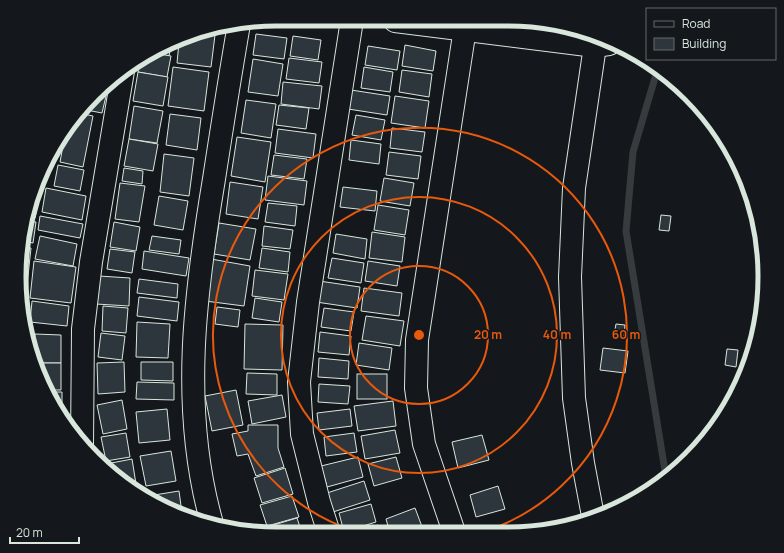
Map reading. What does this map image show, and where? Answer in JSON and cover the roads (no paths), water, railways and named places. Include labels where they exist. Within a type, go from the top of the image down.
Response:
[{"type":"street","points":[[327,527],[319,502],[302,434],[299,382],[308,302],[351,26]]},
{"type":"street","points":[[452,527],[424,444],[416,388],[417,340],[466,26],[543,31],[602,45],[574,188],[570,277],[574,398],[583,463],[592,512]]},
{"type":"street","points":[[210,518],[205,499],[195,427],[192,356],[202,253],[238,29]]},
{"type":"street","points":[[81,433],[84,321],[91,262],[122,80]]},
{"type":"waterway","points":[[656,75],[633,152],[626,231],[665,471]]}]
